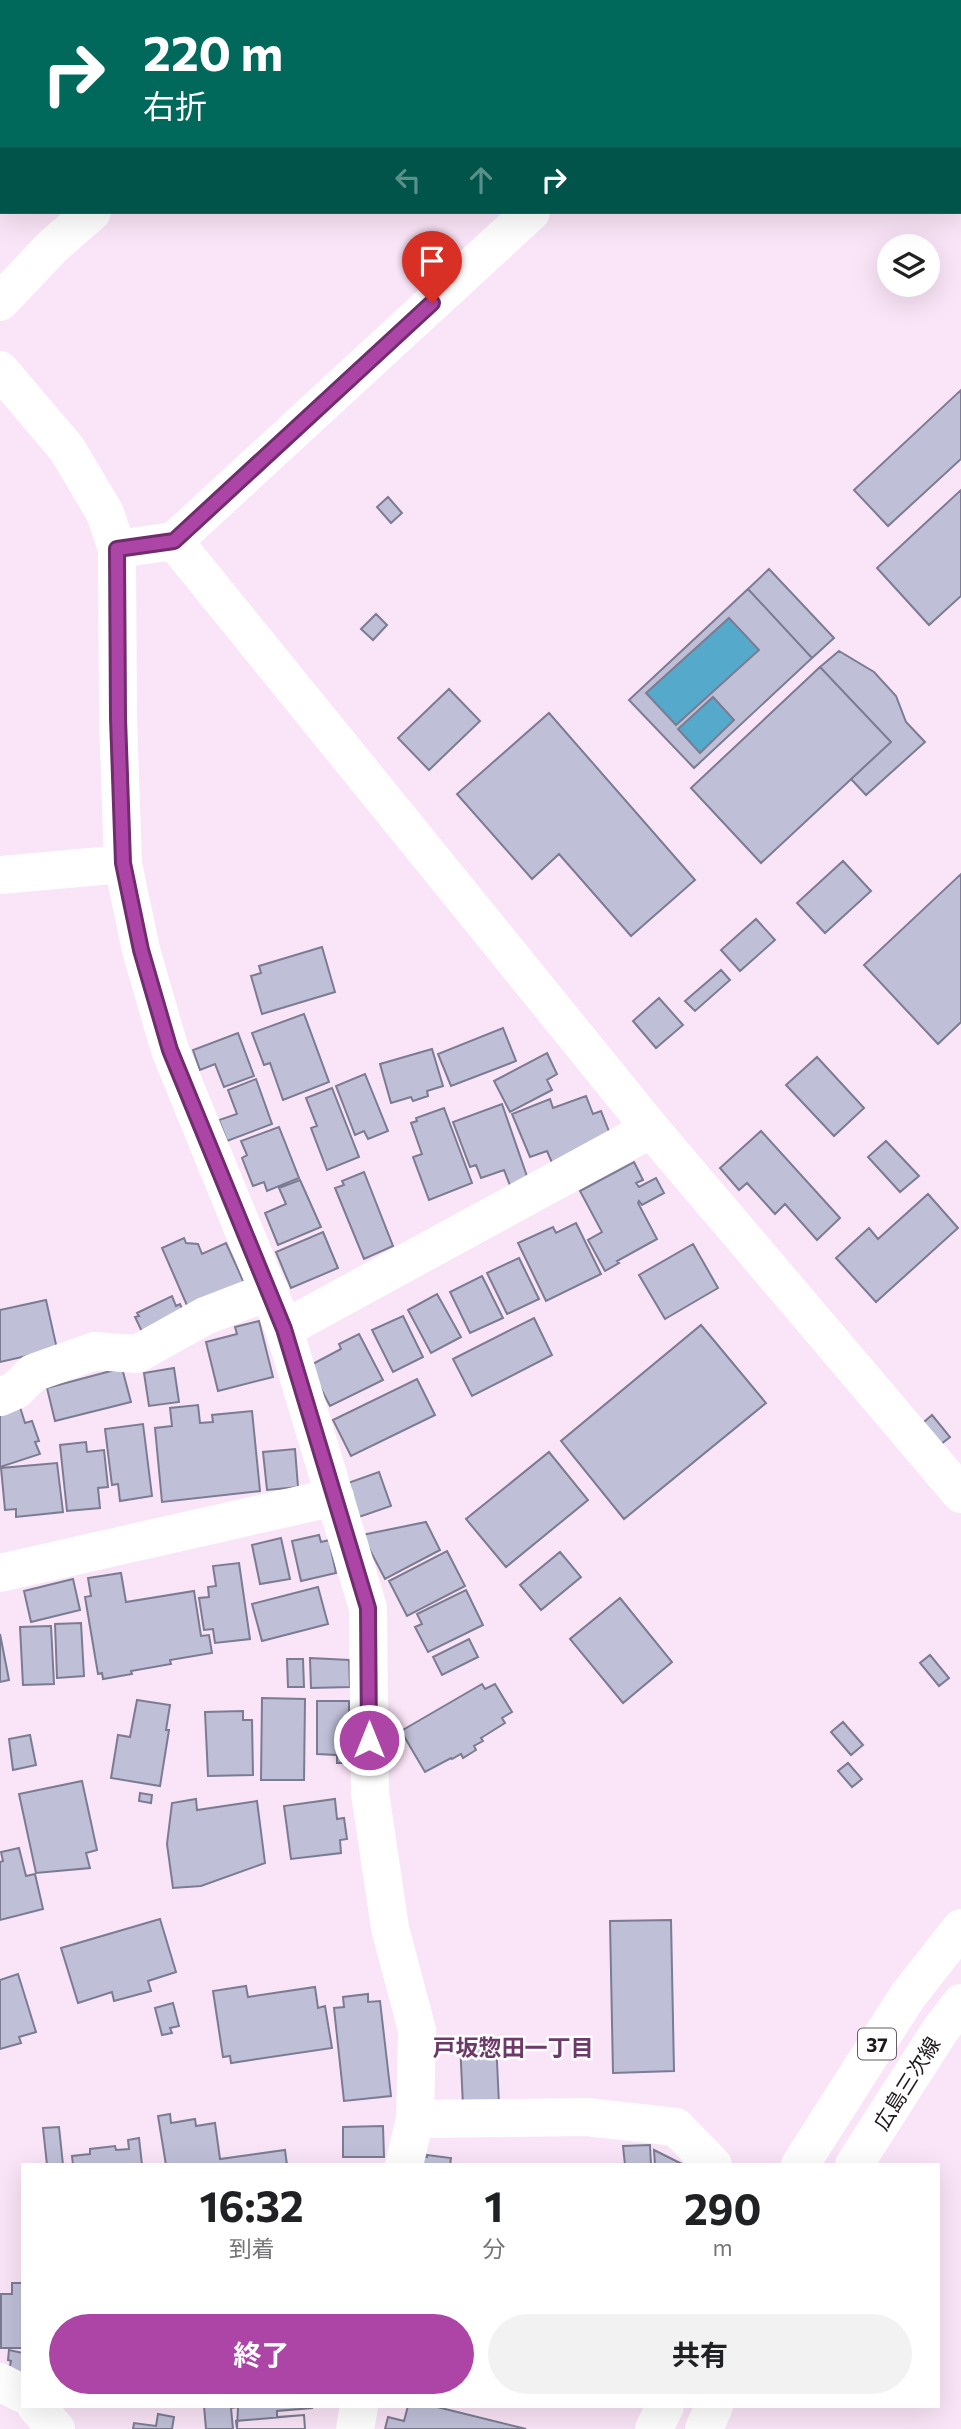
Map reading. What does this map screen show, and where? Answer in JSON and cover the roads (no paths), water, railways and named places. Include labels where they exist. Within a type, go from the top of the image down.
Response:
[{"type":"street","points":[[0,302],[53,246],[90,214]]},
{"type":"street","points":[[117,549],[174,541],[529,214]]},
{"type":"street","points":[[0,370],[66,449],[106,513],[117,549],[118,718],[123,863],[141,950],[170,1050],[284,1329],[368,1608],[370,1793],[390,1928],[417,2030],[415,2119],[404,2163]]},
{"type":"street","points":[[174,541],[651,1129],[961,1494]]},
{"type":"street","points":[[0,875],[123,863]]},
{"type":"street","points":[[284,1329],[651,1129]]},
{"type":"street","points":[[0,1397],[16,1390],[33,1373],[95,1350],[137,1354],[205,1316],[270,1291]]},
{"type":"street","points":[[0,1573],[335,1497]]},
{"type":"street","name":"37","points":[[801,2163],[907,1997],[961,1928]]},
{"type":"street","name":"広島三次線","points":[[855,2163],[941,2029],[961,2003]]},
{"type":"street","points":[[415,2119],[587,2117],[676,2127],[711,2163]]},
{"type":"street","points":[[0,2382],[21,2393]]},
{"type":"street","points":[[38,2408],[56,2429]]},
{"type":"street","points":[[355,2429],[359,2408]]},
{"type":"street","points":[[654,2429],[664,2408]]},
{"type":"street","points":[[704,2429],[713,2408]]},
{"type":"water","points":[[729,618],[759,650],[676,725],[646,693]]},
{"type":"water","points":[[713,697],[734,720],[700,753],[678,729]]},
{"type":"district","name":"戸坂惣田一丁目","points":[[513,2047]]}]
